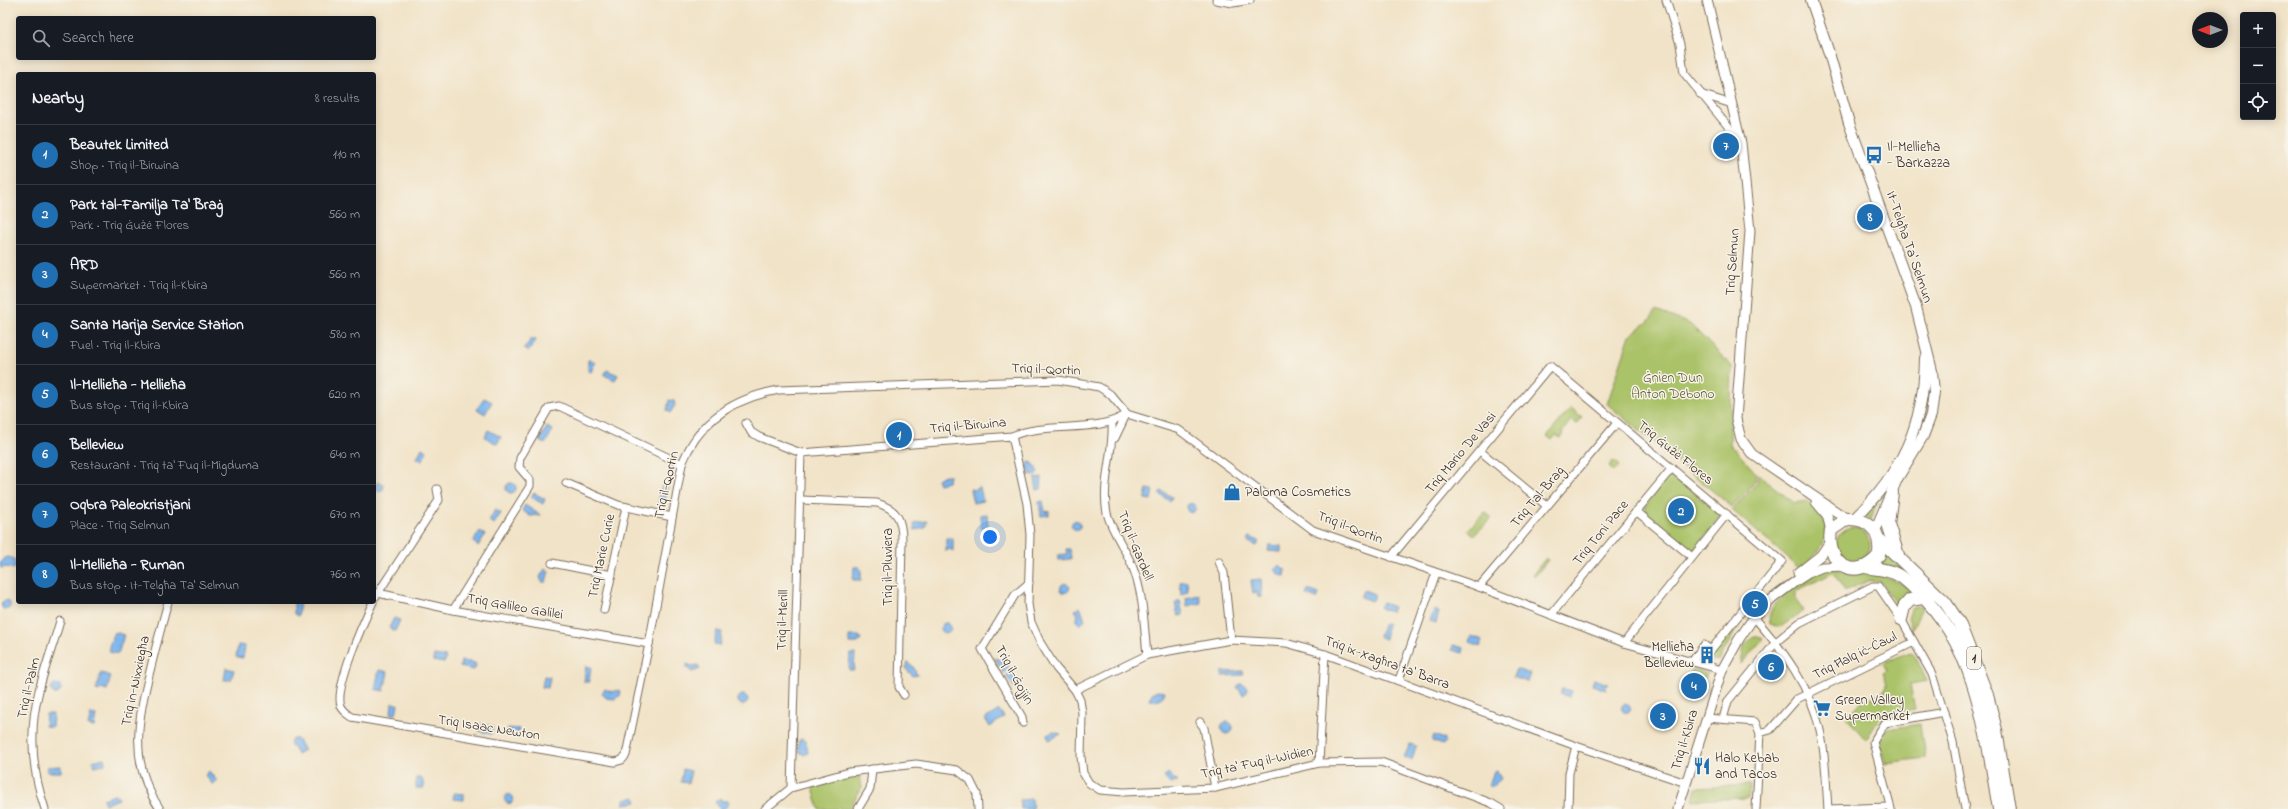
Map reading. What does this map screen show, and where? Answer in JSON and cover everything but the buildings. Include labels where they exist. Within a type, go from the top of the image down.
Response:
[{"type":"highway","points":[[1892,492],[1888,524],[1898,556]]},
{"type":"highway","points":[[1845,566],[1832,554],[1829,543],[1831,530],[1850,519]]},
{"type":"highway","name":"1","points":[[1850,519],[1862,521],[1877,535],[1945,602],[1959,623],[1987,695],[1996,730],[2010,809]]},
{"type":"highway","points":[[1865,567],[1878,555],[1877,535]]},
{"type":"highway","name":"1","points":[[1845,566],[1853,568],[1865,567],[1895,573],[1904,578],[1928,600],[1944,618],[1965,662],[1985,732],[1999,809]]},
{"type":"highway","points":[[1901,618],[1904,607],[1910,600],[1923,598],[1928,600]]},
{"type":"main road","name":"It-Telgħa Ta' Selmun","points":[[1811,0],[1849,123],[1904,271],[1932,371],[1934,392],[1931,415],[1923,436],[1892,492],[1877,535]]},
{"type":"main road","name":"It-Telgħa Ta' Selmun","points":[[1850,519],[1868,504],[1890,477],[1909,445],[1922,404],[1925,345]]},
{"type":"street","points":[[1216,0],[1233,2],[1250,0]]},
{"type":"street","points":[[1666,0],[1680,44],[1684,73],[1741,143]]},
{"type":"street","name":"Triq Selmun","points":[[1707,0],[1741,143],[1750,231],[1736,400],[1738,430],[1741,440],[1752,454],[1810,495],[1850,519]]},
{"type":"street","points":[[1700,94],[1732,104]]},
{"type":"street","name":"Triq Ġużè Flores","points":[[1550,366],[1782,561],[1711,650],[1704,645],[1691,663]]},
{"type":"street","name":"Triq Mario De Vasi","points":[[1391,557],[1550,366]]},
{"type":"street","name":"Triq il-Qortin","points":[[622,760],[626,755],[649,644],[682,464],[688,449],[705,425],[718,413],[761,394],[779,390],[1058,380],[1099,387],[1110,394],[1127,414],[1179,430],[1313,530],[1436,574],[1479,587],[1624,643],[1691,663],[1722,670]]},
{"type":"street","points":[[453,610],[530,486],[530,480],[519,467],[520,458],[549,408],[558,406],[682,464]]},
{"type":"street","name":"Triq il-Birwina","points":[[746,423],[751,432],[759,437],[801,453],[1012,436],[1020,432],[1112,423],[1127,414]]},
{"type":"street","name":"Triq il-Gardell","points":[[1112,446],[1117,430],[1127,414]]},
{"type":"street","name":"Triq il-Gardell","points":[[1112,423],[1112,446],[1106,493],[1107,513],[1112,529],[1134,569],[1141,599],[1147,655]]},
{"type":"street","name":"Triq Tal-Braġ","points":[[1479,587],[1618,423]]},
{"type":"street","name":"Triq ta' Fuq il-Widien","points":[[1012,436],[1027,504],[1030,535],[1028,604],[1031,622],[1040,642],[1056,668],[1075,690],[1082,713],[1081,757],[1083,773],[1089,783],[1100,790],[1124,792],[1215,788],[1319,763],[1381,762],[1491,803],[1501,809]]},
{"type":"street","points":[[1480,451],[1547,506]]},
{"type":"street","name":"Triq il-Merill","points":[[791,788],[801,500],[801,453]]},
{"type":"street","name":"Triq Toni Pace","points":[[1551,615],[1672,468]]},
{"type":"street","points":[[566,484],[626,507],[672,517]]},
{"type":"street","points":[[376,597],[439,500],[437,489]]},
{"type":"street","name":"Triq Selmun","points":[[1810,495],[1827,515],[1831,530]]},
{"type":"street","name":"Triq il-Pluviera","points":[[801,500],[877,503],[888,506],[900,519],[902,540],[899,687],[904,695]]},
{"type":"street","name":"Triq Marie Curie","points":[[604,610],[626,507]]},
{"type":"street","points":[[1636,511],[1692,556]]},
{"type":"street","points":[[1624,643],[1727,514]]},
{"type":"street","name":"Triq il-Kbira","points":[[1678,809],[1722,670],[1759,606],[1821,555],[1829,543]]},
{"type":"street","points":[[1218,562],[1224,574],[1231,640]]},
{"type":"street","points":[[552,563],[612,575]]},
{"type":"street","name":"Triq il-Kbira","points":[[1754,617],[1772,599],[1810,572],[1822,567],[1845,566]]},
{"type":"street","points":[[1399,680],[1436,574]]},
{"type":"street","name":"Triq il-Ġojjin","points":[[1023,723],[1022,717],[982,649],[1015,595],[1029,583]]},
{"type":"street","points":[[1723,719],[1728,701],[1776,642],[1799,623],[1842,600],[1873,586],[1878,586],[1901,618],[1932,674],[1953,742],[1965,809]]},
{"type":"street","name":"Triq Galileo Galilei","points":[[378,593],[453,610],[649,644]]},
{"type":"street","name":"Triq in-Nixxiegħa","points":[[160,809],[148,786],[140,762],[137,741],[140,710],[167,604]]},
{"type":"street","name":"Triq Isaac Newton","points":[[373,604],[351,654],[342,691],[341,705],[345,712],[352,717],[608,761],[615,762],[622,760]]},
{"type":"street","points":[[1754,617],[1776,642],[1808,693],[1820,730],[1828,809],[1890,808],[1873,742],[1885,723],[1944,712]]},
{"type":"street","name":"Triq il-Palm","points":[[45,809],[38,786],[33,733],[36,708],[60,621]]},
{"type":"street","name":"Triq ix-Xagħra ta' Barra","points":[[1075,690],[1147,655],[1231,640],[1286,643],[1325,654],[1576,746],[1686,783]]},
{"type":"street","name":"Triq Ħalq iċ-Ċawl","points":[[1760,733],[1770,730],[1797,699],[1914,642]]},
{"type":"street","points":[[1319,763],[1325,654]]},
{"type":"street","points":[[1706,718],[1755,722],[1760,733],[1756,809]]},
{"type":"street","points":[[1200,722],[1204,728],[1215,788]]},
{"type":"street","points":[[1568,809],[1569,773],[1576,746]]},
{"type":"street","points":[[765,809],[791,788],[849,772],[916,764],[957,770],[970,780],[977,794],[978,809]]},
{"type":"street","points":[[858,809],[870,789],[872,769]]},
{"type":"green space","name":"Ġnien Dun Anton Debono","points":[[1656,311],[1690,324],[1732,366],[1730,444],[1756,473],[1755,482],[1732,507],[1607,404],[1630,335],[1648,322]]},
{"type":"green space","points":[[1926,394],[1929,395],[1926,411],[1915,440],[1900,468],[1875,508],[1871,520],[1862,515],[1882,493]]},
{"type":"green space","points":[[1571,408],[1582,417],[1577,424],[1571,420],[1562,432],[1564,434],[1560,438],[1556,435],[1552,440],[1547,436]]},
{"type":"green space","points":[[1612,462],[1616,462],[1618,466],[1616,470],[1612,470],[1610,468],[1610,464]]},
{"type":"green space","points":[[1671,474],[1722,516],[1692,553],[1647,516],[1645,506]]},
{"type":"green space","points":[[1758,474],[1794,503],[1807,501],[1817,510],[1823,519],[1826,528],[1826,536],[1823,544],[1810,561],[1800,569],[1732,510],[1757,483]]},
{"type":"green space","points":[[1485,512],[1492,518],[1474,535],[1468,530]]},
{"type":"green space","points":[[1850,528],[1856,528],[1860,529],[1867,535],[1870,545],[1869,552],[1863,559],[1856,562],[1850,562],[1846,561],[1839,555],[1836,548],[1836,542],[1837,538],[1843,531]]},
{"type":"green space","points":[[1884,551],[1905,570],[1903,571],[1878,564]]},
{"type":"green space","points":[[1546,558],[1548,560],[1535,576],[1533,574]]},
{"type":"green space","points":[[1829,569],[1864,572],[1883,576],[1904,585],[1915,592],[1899,608],[1881,582],[1868,581],[1845,591],[1833,573],[1796,591],[1796,600],[1803,611],[1782,626],[1779,627],[1770,624],[1769,617],[1772,610],[1784,595],[1814,573]]},
{"type":"green space","points":[[1916,606],[1923,606],[1912,629],[1908,619],[1911,609]]},
{"type":"green space","points":[[1740,623],[1719,660],[1705,662],[1732,629]]},
{"type":"green space","points":[[1754,636],[1759,636],[1763,639],[1741,664],[1744,646]]},
{"type":"green space","points":[[1910,652],[1916,658],[1927,681],[1910,684],[1915,710],[1881,716],[1866,740],[1847,718],[1860,703],[1883,692],[1887,685],[1883,673],[1887,671],[1883,663]]},
{"type":"green space","points":[[1695,669],[1707,673],[1705,678],[1690,672]]},
{"type":"green space","points":[[1920,724],[1925,758],[1885,763],[1880,742],[1887,729]]},
{"type":"green space","points":[[852,775],[859,776],[862,787],[849,809],[819,809],[813,788]]},
{"type":"green space","points":[[1750,785],[1748,798],[1693,800],[1696,788]]},
{"type":"water","points":[[532,338],[536,340],[528,352],[524,349]]},
{"type":"water","points":[[588,360],[595,363],[591,372],[588,371]]},
{"type":"water","points":[[607,370],[618,375],[615,380],[604,375]]},
{"type":"water","points":[[484,398],[492,402],[485,414],[477,409]]},
{"type":"water","points":[[669,400],[674,401],[675,405],[670,413],[667,410]]},
{"type":"water","points":[[547,427],[553,430],[545,444],[539,441]]},
{"type":"water","points":[[488,430],[501,437],[497,444],[485,437]]},
{"type":"water","points":[[422,448],[427,451],[422,461],[417,458]]},
{"type":"water","points":[[1029,462],[1033,463],[1038,472],[1037,474],[1031,475],[1027,468]]},
{"type":"water","points":[[945,475],[949,475],[948,482],[939,484],[937,479]]},
{"type":"water","points":[[1042,477],[1041,489],[1037,490],[1035,478]]},
{"type":"water","points":[[377,483],[381,483],[383,485],[383,489],[381,491],[376,490]]},
{"type":"water","points":[[509,483],[513,483],[516,488],[513,493],[509,493],[506,490],[506,486]]},
{"type":"water","points":[[662,485],[668,486],[664,506],[658,504]]},
{"type":"water","points":[[980,487],[983,501],[973,503],[970,489],[976,490]]},
{"type":"water","points":[[1147,489],[1153,490],[1151,500],[1145,499]]},
{"type":"water","points":[[1161,491],[1172,497],[1170,501],[1159,494]]},
{"type":"water","points":[[534,493],[545,499],[543,504],[531,497]]},
{"type":"water","points":[[1043,501],[1045,512],[1049,511],[1049,515],[1041,516],[1039,502]]},
{"type":"water","points":[[1191,503],[1196,508],[1191,513],[1186,508]]},
{"type":"water","points":[[525,505],[540,515],[530,516],[522,510]]},
{"type":"water","points":[[495,510],[501,513],[494,524],[489,521]]},
{"type":"water","points":[[987,514],[988,527],[981,528],[980,515]]},
{"type":"water","points":[[1076,520],[1081,525],[1076,530],[1071,525]]},
{"type":"water","points":[[927,521],[925,528],[915,530],[914,523]]},
{"type":"water","points":[[480,531],[485,535],[478,546],[473,542]]},
{"type":"water","points":[[1250,537],[1259,541],[1257,546],[1247,541]]},
{"type":"water","points":[[946,538],[953,538],[953,551],[950,549],[946,551]]},
{"type":"water","points":[[1269,545],[1281,546],[1281,552],[1268,551]]},
{"type":"water","points":[[1066,549],[1070,549],[1071,559],[1059,560],[1058,555],[1067,554]]},
{"type":"water","points":[[9,557],[14,559],[16,566],[14,569],[7,567],[1,568],[0,563],[4,558]]},
{"type":"water","points":[[1279,565],[1286,570],[1285,576],[1280,575],[1275,570]]},
{"type":"water","points":[[854,567],[859,567],[861,570],[861,580],[853,580]]},
{"type":"water","points":[[545,569],[549,571],[546,582],[542,582],[540,577]]},
{"type":"water","points":[[1261,579],[1262,597],[1258,597],[1257,592],[1253,593],[1251,580]]},
{"type":"water","points":[[1187,581],[1188,591],[1181,595],[1180,582]]},
{"type":"water","points":[[1063,584],[1067,584],[1069,588],[1067,592],[1063,592],[1061,590],[1061,586]]},
{"type":"water","points":[[1308,590],[1319,594],[1317,599],[1306,595]]},
{"type":"water","points":[[1364,590],[1374,594],[1374,599],[1371,601],[1361,597]]},
{"type":"water","points":[[1199,595],[1201,603],[1187,606],[1186,598]]},
{"type":"water","points":[[4,601],[8,601],[10,605],[8,609],[4,609],[2,607],[2,603]]},
{"type":"water","points":[[1180,601],[1183,615],[1178,616],[1175,603]]},
{"type":"water","points":[[1383,602],[1393,607],[1391,612],[1380,608]]},
{"type":"water","points":[[294,604],[300,604],[298,616],[294,614]]},
{"type":"water","points":[[1080,607],[1085,620],[1080,625],[1076,621],[1078,615],[1075,610]]},
{"type":"water","points":[[1434,610],[1439,612],[1436,623],[1430,621]]},
{"type":"water","points":[[394,618],[400,620],[395,631],[389,628]]},
{"type":"water","points":[[946,623],[951,628],[946,633],[941,628]]},
{"type":"water","points":[[1386,623],[1388,624],[1385,639],[1379,637],[1383,625]]},
{"type":"water","points":[[717,631],[722,632],[720,645],[714,644]]},
{"type":"water","points":[[115,632],[124,635],[118,654],[110,652],[109,646]]},
{"type":"water","points":[[849,636],[859,636],[861,639],[858,643],[849,643]]},
{"type":"water","points":[[1471,636],[1483,640],[1480,647],[1469,642]]},
{"type":"water","points":[[238,645],[245,646],[243,658],[236,657]]},
{"type":"water","points":[[1453,645],[1464,648],[1463,653],[1452,650]]},
{"type":"water","points":[[850,654],[855,654],[854,670],[849,670]]},
{"type":"water","points":[[434,655],[446,657],[444,663],[433,661]]},
{"type":"water","points":[[995,658],[1008,663],[1009,668],[1003,673]]},
{"type":"water","points":[[461,661],[475,663],[476,666],[474,670],[460,667]]},
{"type":"water","points":[[908,662],[911,666],[913,666],[917,675],[913,676],[906,669]]},
{"type":"water","points":[[687,664],[692,666],[698,665],[700,669],[692,672],[687,668]]},
{"type":"water","points":[[586,666],[591,667],[589,682],[584,682]]},
{"type":"water","points":[[226,668],[234,670],[231,680],[224,680]]},
{"type":"water","points":[[1516,669],[1530,674],[1527,682],[1513,677]]},
{"type":"water","points":[[379,670],[388,672],[384,691],[375,689]]},
{"type":"water","points":[[1243,671],[1243,675],[1222,676],[1222,672]]},
{"type":"water","points":[[1012,672],[1017,688],[1015,689],[1006,676]]},
{"type":"water","points":[[101,673],[111,676],[107,690],[101,688],[99,691],[96,690]]},
{"type":"water","points":[[544,676],[550,677],[548,688],[542,687]]},
{"type":"water","points":[[1594,679],[1608,684],[1604,687],[1606,690],[1592,685]]},
{"type":"water","points":[[1241,683],[1247,687],[1247,692],[1243,695],[1237,687]]},
{"type":"water","points":[[56,684],[61,689],[56,694],[51,689]]},
{"type":"water","points":[[1562,688],[1572,691],[1570,697],[1560,694]]},
{"type":"water","points":[[605,689],[612,692],[619,690],[621,695],[614,699],[606,698],[602,693]]},
{"type":"water","points":[[1158,691],[1165,692],[1162,697],[1149,700],[1152,693]]},
{"type":"water","points":[[741,695],[745,695],[748,700],[745,705],[741,705],[738,702],[738,698]]},
{"type":"water","points":[[392,703],[398,704],[396,714],[391,714]]},
{"type":"water","points":[[1626,703],[1631,708],[1626,713],[1621,708]]},
{"type":"water","points":[[999,710],[1004,717],[990,727],[985,719]]},
{"type":"water","points":[[46,714],[53,714],[52,727],[45,726]]},
{"type":"water","points":[[91,714],[96,715],[94,727],[88,726]]},
{"type":"water","points":[[1227,722],[1231,724],[1233,728],[1231,732],[1227,734],[1223,732],[1221,728],[1223,724]]},
{"type":"water","points":[[480,724],[493,726],[491,734],[479,731]]},
{"type":"water","points":[[508,728],[519,729],[518,735],[507,734]]},
{"type":"water","points":[[1053,732],[1061,734],[1049,740],[1047,735]]},
{"type":"water","points":[[1434,735],[1444,739],[1445,743],[1442,745],[1432,741]]},
{"type":"water","points":[[292,739],[297,739],[304,750],[297,754],[290,743]]},
{"type":"water","points":[[803,739],[806,741],[808,753],[804,755],[798,751],[799,740]]},
{"type":"water","points":[[1410,744],[1416,746],[1412,760],[1404,757]]},
{"type":"water","points":[[104,758],[105,764],[94,766],[93,761]]},
{"type":"water","points":[[61,766],[61,772],[47,772],[47,767]]},
{"type":"water","points":[[683,769],[691,771],[688,783],[681,782]]},
{"type":"water","points":[[209,771],[217,781],[212,784],[205,775]]},
{"type":"water","points":[[1497,771],[1501,779],[1491,787],[1489,784],[1494,772]]},
{"type":"water","points":[[1168,773],[1177,782],[1169,783],[1164,777]]},
{"type":"water","points":[[416,778],[422,778],[424,788],[416,788]]},
{"type":"water","points":[[454,793],[464,794],[464,800],[453,799]]},
{"type":"water","points":[[117,794],[119,799],[105,804],[103,799]]},
{"type":"water","points":[[509,794],[514,799],[509,804],[504,799]]},
{"type":"water","points":[[635,797],[637,802],[623,804],[625,800]]},
{"type":"water","points":[[720,798],[722,801],[729,801],[729,803],[726,807],[720,809],[715,802]]},
{"type":"water","points":[[1032,799],[1033,809],[1021,809],[1020,800]]},
{"type":"place","name":"Oqbra Paleokristjani","points":[[1726,146]]},
{"type":"place","name":"Il-Mellieħa - Barkazza","points":[[1874,155]]},
{"type":"place","name":"Il-Mellieħa - Ruman","points":[[1870,217]]},
{"type":"place","name":"Beautek Limited","points":[[899,435]]},
{"type":"place","name":"Paloma Cosmetics","points":[[1232,492]]},
{"type":"place","name":"Park tal-Familja Ta' Braġ","points":[[1681,511]]},
{"type":"place","name":"Il-Mellieħa - Mellieħa","points":[[1755,604]]},
{"type":"place","name":"Mellieħa Belleview","points":[[1707,655]]},
{"type":"place","name":"Belleview","points":[[1771,667]]},
{"type":"place","name":"Santa Marija Service Station","points":[[1694,686]]},
{"type":"place","name":"Green Valley Supermarket","points":[[1822,708]]},
{"type":"place","name":"ARD","points":[[1663,716]]},
{"type":"place","name":"Halo Kebab and Tacos","points":[[1702,766]]}]
